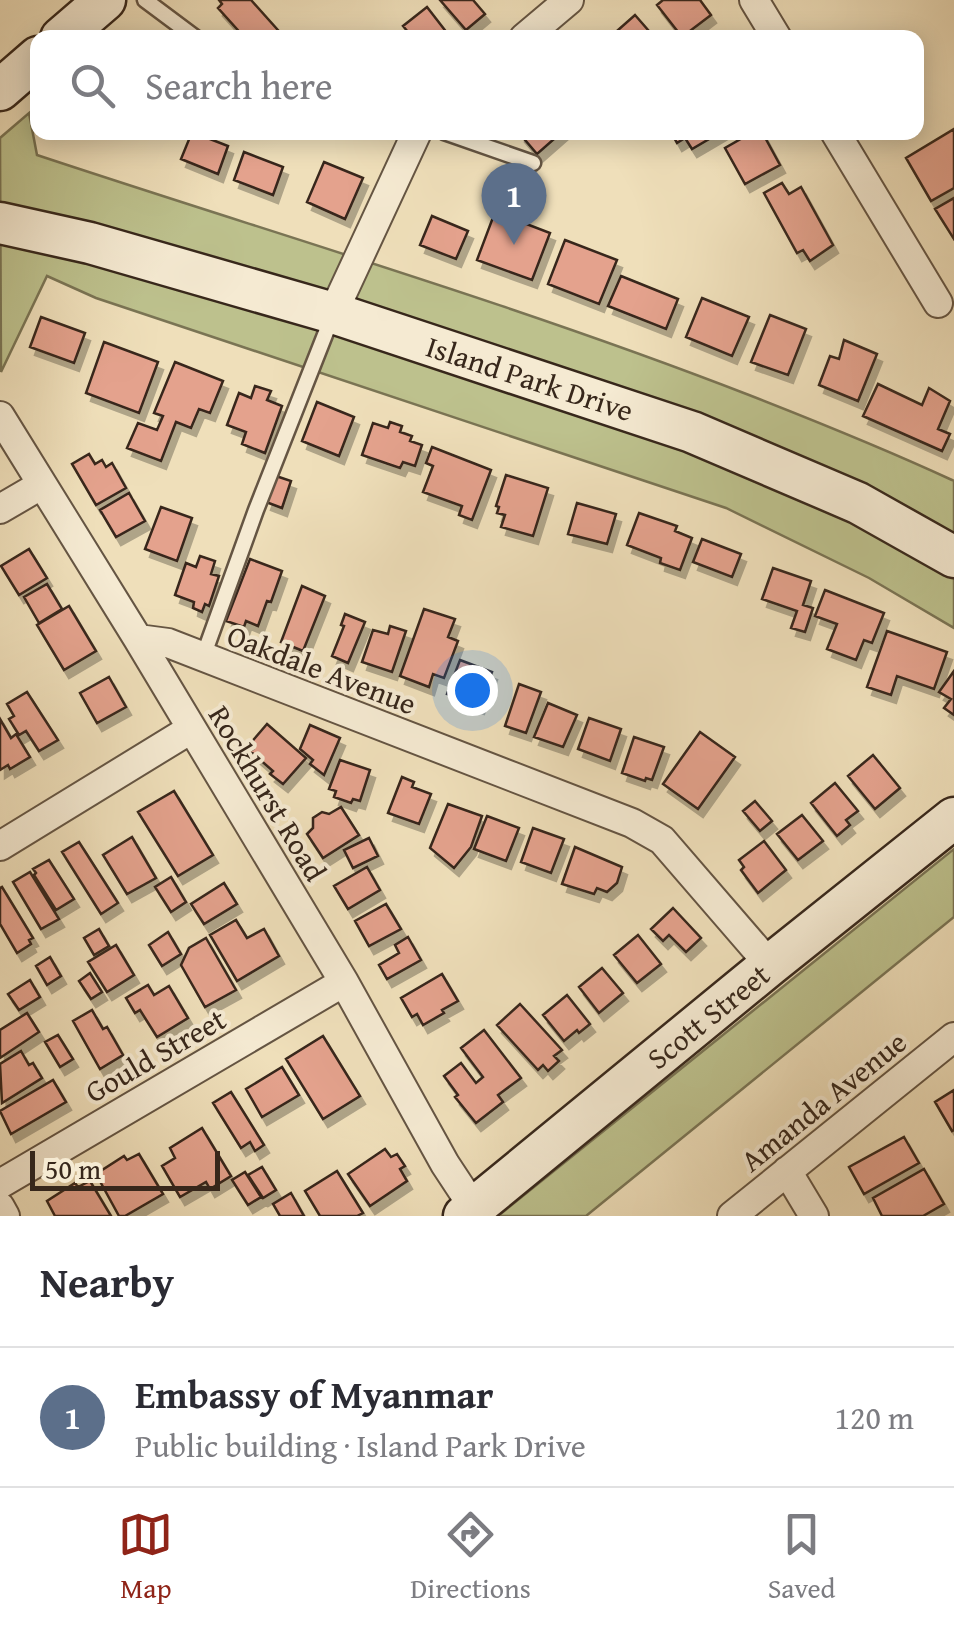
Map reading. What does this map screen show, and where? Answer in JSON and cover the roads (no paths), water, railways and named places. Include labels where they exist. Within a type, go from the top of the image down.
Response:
[{"type":"main road","points":[[70,30],[105,0]]},
{"type":"main road","points":[[0,90],[30,64]]},
{"type":"main road","name":"Island Park Drive","points":[[0,195],[90,243]]},
{"type":"main road","name":"Island Park Drive","points":[[0,223],[90,243],[333,313],[692,432],[858,503],[954,557]]},
{"type":"main road","name":"Scott Street","points":[[469,1212],[954,818]]},
{"type":"street","points":[[533,30],[568,0]]},
{"type":"street","points":[[754,0],[772,30]]},
{"type":"street","points":[[333,313],[413,140]]},
{"type":"street","points":[[840,140],[938,303]]},
{"type":"street","name":"Rockhurst Road","points":[[0,416],[344,982],[469,1212]]},
{"type":"street","points":[[0,510],[41,485]]},
{"type":"street","name":"Oakdale Avenue","points":[[138,639],[168,643],[632,823],[662,840],[770,964]]},
{"type":"street","points":[[0,846],[191,729]]},
{"type":"street","name":"Gould Street","points":[[0,1184],[344,982]]},
{"type":"street","name":"Amanda Avenue","points":[[732,1216],[954,1037]]},
{"type":"street","points":[[787,1172],[814,1216]]},
{"type":"street","points":[[0,1207],[5,1216]]},
{"type":"lane","points":[[146,0],[185,30]]},
{"type":"lane","points":[[467,140],[533,163]]},
{"type":"lane","points":[[203,658],[333,313]]},
{"type":"place","name":"Embassy of Myanmar","points":[[514,245]]}]
